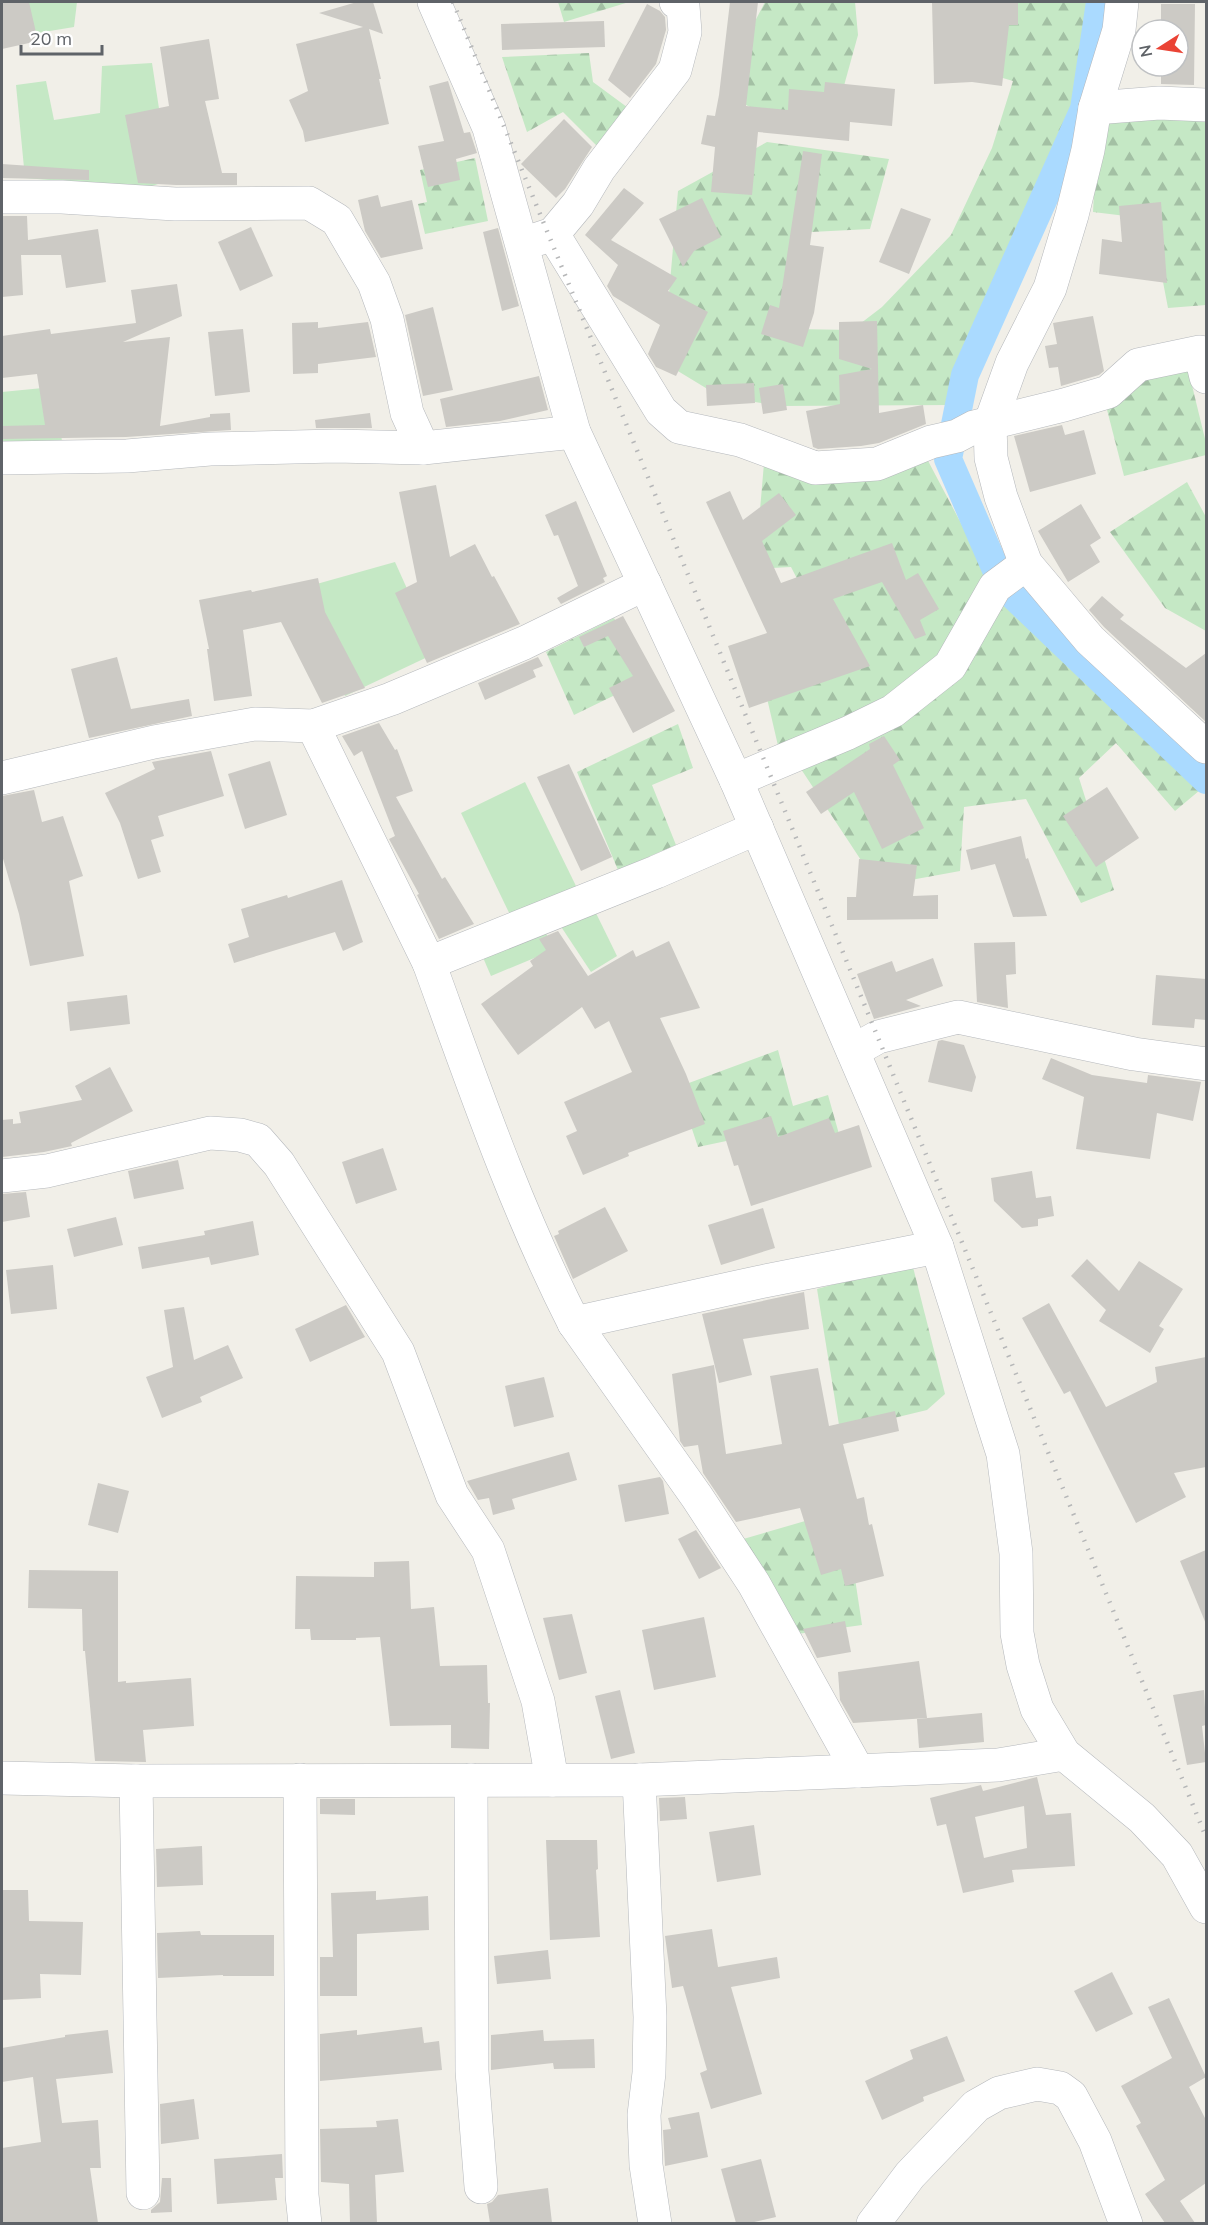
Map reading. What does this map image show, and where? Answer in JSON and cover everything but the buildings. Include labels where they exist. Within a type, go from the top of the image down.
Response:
[{"type":"street","points":[[434,2],[489,128],[574,432],[736,780],[937,1247],[1003,1454],[1016,1553],[1017,1632],[1023,1665],[1037,1710],[1064,1754],[1142,1818],[1177,1855],[1206,1907]]},
{"type":"street","points":[[522,244],[553,234],[578,204],[599,169],[675,70],[685,32],[683,6],[676,2]]},
{"type":"street","points":[[736,780],[848,733],[893,711],[950,666],[1011,575],[1001,497],[991,458],[990,424],[1012,363],[1050,288],[1072,215],[1088,150],[1095,108],[1119,30],[1122,2]]},
{"type":"street","points":[[1095,108],[1159,103],[1206,105]]},
{"type":"street","points":[[2,197],[62,197],[175,204],[309,203],[338,220],[374,283],[387,319],[407,412],[423,448]]},
{"type":"street","points":[[553,234],[661,411],[679,427],[740,440],[815,468],[878,464],[974,427],[1108,392],[1138,365],[1200,352],[1206,377]]},
{"type":"street","points":[[2,458],[127,456],[210,449],[335,446],[423,448],[574,432]]},
{"type":"street","points":[[1011,575],[1090,640],[1206,747]]},
{"type":"street","points":[[2,778],[154,742],[255,724],[313,726],[391,699],[524,643],[645,584]]},
{"type":"street","points":[[313,726],[429,963],[499,1154],[549,1275],[574,1323],[697,1497],[754,1584],[858,1771]]},
{"type":"street","points":[[429,963],[656,872],[757,828]]},
{"type":"street","points":[[853,1051],[878,1037],[958,1017],[1134,1054],[1206,1064]]},
{"type":"street","points":[[2,1176],[47,1171],[210,1133],[240,1135],[258,1140],[279,1164],[398,1352],[452,1495],[488,1550],[537,1701],[552,1780]]},
{"type":"street","points":[[574,1323],[760,1282],[937,1247]]},
{"type":"street","points":[[2,1778],[639,1780],[998,1765],[1064,1754]]},
{"type":"street","points":[[136,1780],[143,2193]]},
{"type":"street","points":[[300,1780],[302,2195],[305,2223]]},
{"type":"street","points":[[471,1780],[472,2071],[481,2187]]},
{"type":"street","points":[[639,1780],[650,2017],[650,2073],[644,2115],[646,2164],[655,2223]]},
{"type":"street","points":[[873,2223],[910,2175],[976,2106],[999,2093],[1037,2084],[1060,2088],[1071,2096],[1095,2141],[1126,2223]]},
{"type":"green space","points":[[2,2],[77,2],[74,27],[7,38],[2,24]]},
{"type":"green space","points":[[558,2],[629,2],[564,22]]},
{"type":"green space","points":[[765,2],[855,2],[858,35],[837,111],[763,114],[733,98],[743,44]]},
{"type":"green space","points":[[952,2],[1095,2],[1081,104],[962,369],[951,405],[780,406],[719,396],[663,362],[678,191],[767,142],[889,159],[870,229],[811,232],[794,329],[852,330],[882,307],[951,235],[992,148],[1013,81],[955,64],[950,14]]},
{"type":"green space","points":[[589,53],[593,82],[631,110],[597,146],[563,112],[527,132],[502,57]]},
{"type":"green space","points":[[152,63],[170,180],[146,188],[25,178],[16,85],[46,81],[54,120],[100,113],[102,66]]},
{"type":"green space","points":[[1206,112],[1206,305],[1168,308],[1151,219],[1093,212],[1098,117]]},
{"type":"green space","points":[[475,158],[488,221],[425,234],[418,204],[427,202],[420,170]]},
{"type":"green space","points":[[1188,369],[1206,443],[1206,455],[1124,476],[1104,398],[1131,384]]},
{"type":"green space","points":[[53,387],[64,453],[2,452],[2,392]]},
{"type":"green space","points":[[926,457],[992,582],[949,650],[894,704],[779,750],[766,694],[820,623],[791,567],[755,569],[764,463]]},
{"type":"green space","points":[[1187,482],[1206,517],[1206,631],[1165,608],[1110,532]]},
{"type":"green space","points":[[395,562],[436,653],[345,696],[306,587]]},
{"type":"green space","points":[[1003,591],[1206,785],[1175,811],[1116,743],[1079,778],[1114,890],[1081,903],[1026,799],[964,807],[960,871],[878,886],[799,766],[852,743]]},
{"type":"green space","points":[[614,618],[655,696],[615,695],[574,715],[546,652]]},
{"type":"green space","points":[[678,724],[693,768],[652,785],[676,845],[618,870],[577,772]]},
{"type":"green space","points":[[525,782],[577,888],[512,919],[461,813]]},
{"type":"green space","points":[[592,905],[617,956],[591,972],[558,922]]},
{"type":"green space","points":[[541,926],[556,949],[491,976],[481,953]]},
{"type":"green space","points":[[778,1050],[793,1106],[828,1095],[848,1166],[764,1133],[698,1147],[678,1087]]},
{"type":"green space","points":[[912,1263],[945,1394],[927,1410],[840,1431],[817,1289]]},
{"type":"green space","points":[[812,1519],[851,1552],[862,1625],[790,1635],[733,1542]]},
{"type":"waterway","points":[[1100,2],[1084,109],[965,375],[948,459],[1003,586],[1206,780]]},
{"type":"railway","points":[[453,2],[1206,1837]]}]
